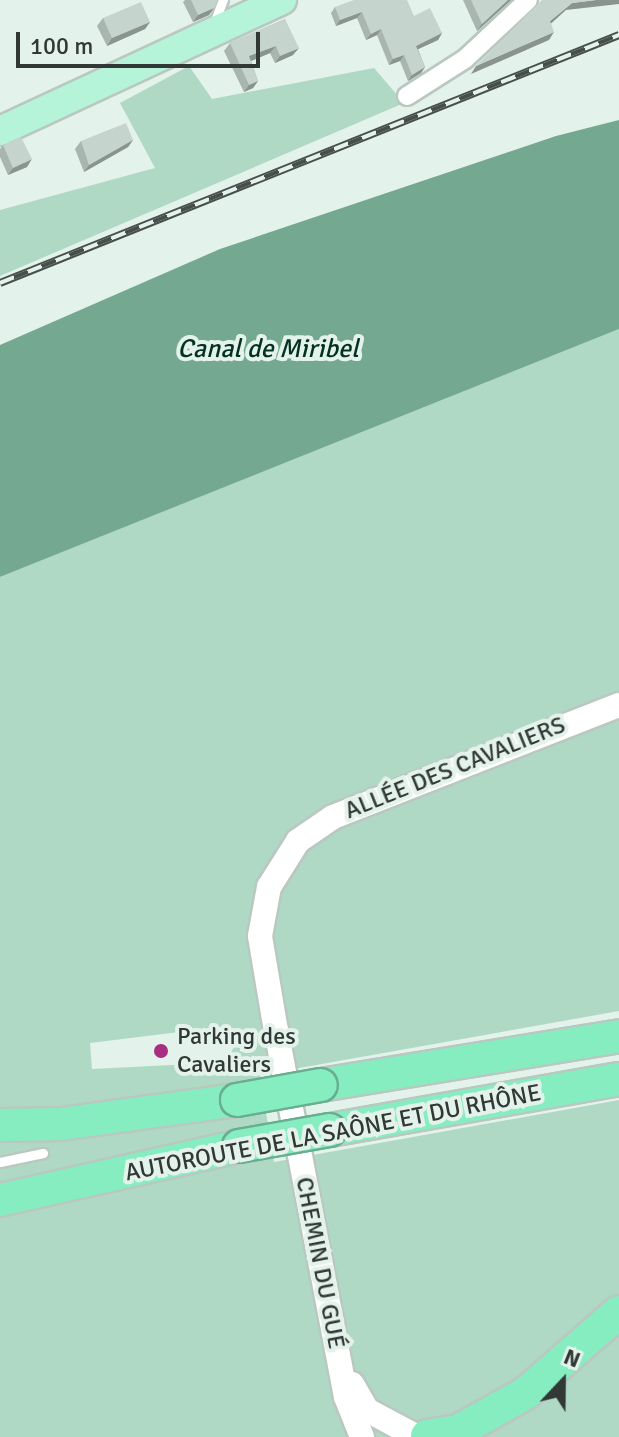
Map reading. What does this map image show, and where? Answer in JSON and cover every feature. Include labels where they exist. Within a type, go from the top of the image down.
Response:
[{"type":"highway","name":"AUTOROUTE DE LA SAÔNE ET DU RHÔNE","points":[[0,1125],[119,1118],[619,1036]]},
{"type":"highway","name":"AUTOROUTE DE LA SAÔNE ET DU RHÔNE","points":[[0,1200],[239,1146],[488,1099],[619,1079]]},
{"type":"highway","points":[[488,1099],[525,1110],[619,1100]]},
{"type":"highway","points":[[0,1112],[119,1118]]},
{"type":"highway","points":[[415,1436],[458,1431],[526,1393],[619,1312]]},
{"type":"highway","points":[[494,1437],[619,1327]]},
{"type":"main road","points":[[0,131],[282,0]]},
{"type":"street","points":[[407,96],[465,59],[528,0]]},
{"type":"street","name":"ALLÉE DES CAVALIERS","points":[[284,1071],[260,936],[269,887],[298,841],[385,793],[619,705]]},
{"type":"street","name":"CHEMIN DU GUÉ","points":[[284,1071],[339,1361],[362,1437]]},
{"type":"street","name":"CHEMIN DU GUÉ","points":[[339,1361],[367,1410],[415,1436]]},
{"type":"lane","points":[[210,33],[223,0]]},
{"type":"lane","points":[[0,1162],[43,1153]]},
{"type":"shaded area","points":[[189,66],[212,99],[374,68],[404,103],[0,276],[0,210],[155,168],[120,103]]},
{"type":"shaded area","points":[[619,329],[619,1011],[260,1075],[274,1162],[619,1100],[619,1437],[0,1437],[0,577]],"holes":[[[228,1026],[234,1047],[229,1056],[211,1063],[92,1069],[90,1043]]]},
{"type":"water","name":"Canal de Miribel","points":[[619,120],[619,329],[0,577],[0,345],[220,249],[556,136]]},
{"type":"building","points":[[191,0],[218,0],[214,8],[198,15]]},
{"type":"building","points":[[354,0],[407,0],[414,16],[430,8],[442,33],[416,46],[425,67],[412,75],[404,55],[393,59],[381,29],[371,34],[362,12],[340,20],[335,7]]},
{"type":"building","points":[[471,0],[508,0],[482,24]]},
{"type":"building","points":[[542,0],[596,0],[572,3],[550,21],[554,32],[476,66]]},
{"type":"building","points":[[141,2],[150,22],[112,38],[103,18]]},
{"type":"building","points":[[285,19],[299,48],[280,56],[276,46],[249,56],[258,81],[249,85],[230,43]]},
{"type":"building","points":[[126,123],[133,140],[89,165],[81,141]]},
{"type":"building","points":[[21,137],[32,159],[13,168],[3,145]]},
{"type":"railway","points":[[0,283],[619,35]]},
{"type":"place","name":"Parking des Cavaliers","points":[[161,1051]]}]
